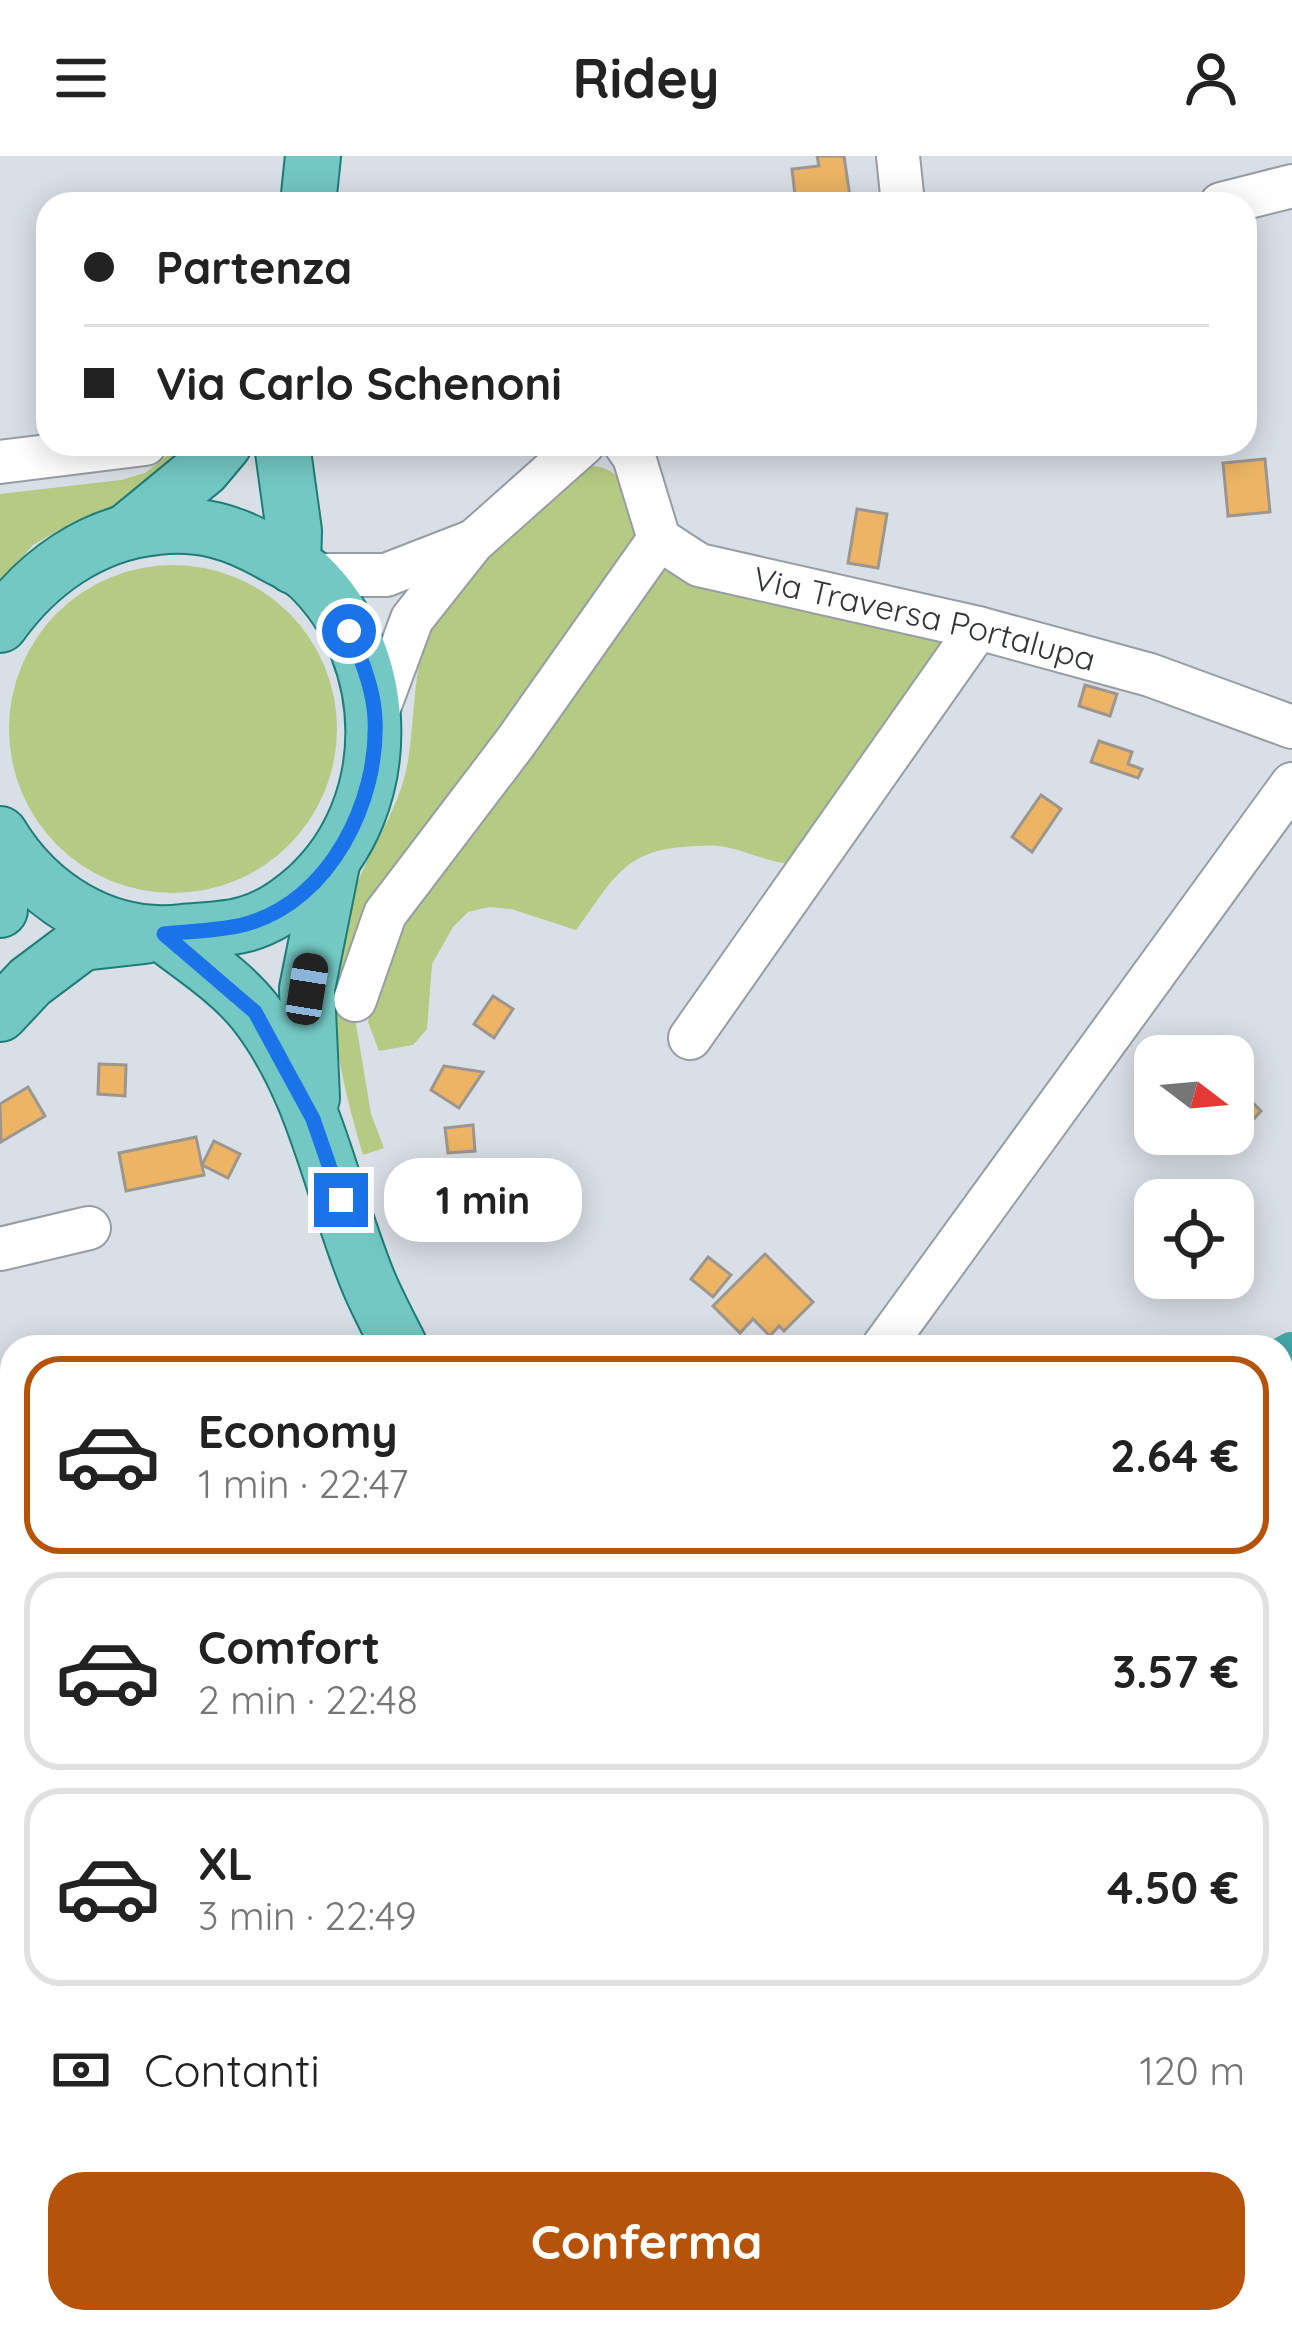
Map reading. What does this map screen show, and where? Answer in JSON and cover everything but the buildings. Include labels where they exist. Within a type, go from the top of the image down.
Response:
[{"type":"main road","points":[[309,192],[313,156]]},
{"type":"main road","points":[[0,624],[26,591],[58,564],[130,530],[214,456]]},
{"type":"main road","points":[[284,456],[300,570]]},
{"type":"main road","points":[[130,530],[182,524],[234,532],[300,570],[349,631],[361,656],[376,716],[374,757],[357,815],[332,864],[307,989],[313,1119]]},
{"type":"main road","points":[[0,834],[17,863],[60,902],[89,917],[158,935],[255,1012],[313,1119],[368,1280],[394,1335]]},
{"type":"main road","points":[[0,1015],[30,982],[82,943],[246,924],[293,900],[332,864]]},
{"type":"main road","points":[[0,870],[0,910]]},
{"type":"street","points":[[898,156],[902,192]]},
{"type":"street","points":[[1257,195],[1292,186]]},
{"type":"street","points":[[0,462],[48,456]]},
{"type":"street","points":[[376,716],[412,619],[472,542],[569,456]]},
{"type":"street","points":[[355,1000],[385,914],[515,743],[659,539],[633,456]]},
{"type":"street","name":"Via Traversa Portalupa","points":[[659,539],[699,565],[978,628],[1150,675],[1292,727]]},
{"type":"street","points":[[300,570],[386,574],[472,542]]},
{"type":"street","points":[[690,1038],[978,628]]},
{"type":"street","points":[[892,1335],[1292,784]]},
{"type":"street","points":[[0,1249],[89,1228]]},
{"type":"green space","points":[[167,456],[184,456],[123,503],[33,545],[0,582],[0,494],[145,473]]},
{"type":"green space","points":[[590,466],[619,479],[639,531],[468,786],[355,1018],[371,1114],[384,1148],[363,1155],[338,1050],[334,983],[346,915],[405,777],[425,639],[442,602],[473,563]]},
{"type":"green space","points":[[173,565],[236,577],[289,613],[325,666],[337,729],[325,792],[289,845],[236,881],[173,893],[110,881],[57,845],[21,792],[9,729],[21,666],[57,613],[110,577]]},
{"type":"green space","points":[[673,568],[953,638],[794,864],[718,846],[661,850],[619,873],[576,930],[511,909],[468,912],[453,927],[432,964],[427,1029],[413,1045],[379,1051],[368,1022],[389,936],[652,570]]},
{"type":"route","points":[[341,1200],[313,1119],[255,1012],[164,934],[246,924],[293,900],[332,864],[357,815],[374,757],[376,716],[361,656],[349,631]]}]
